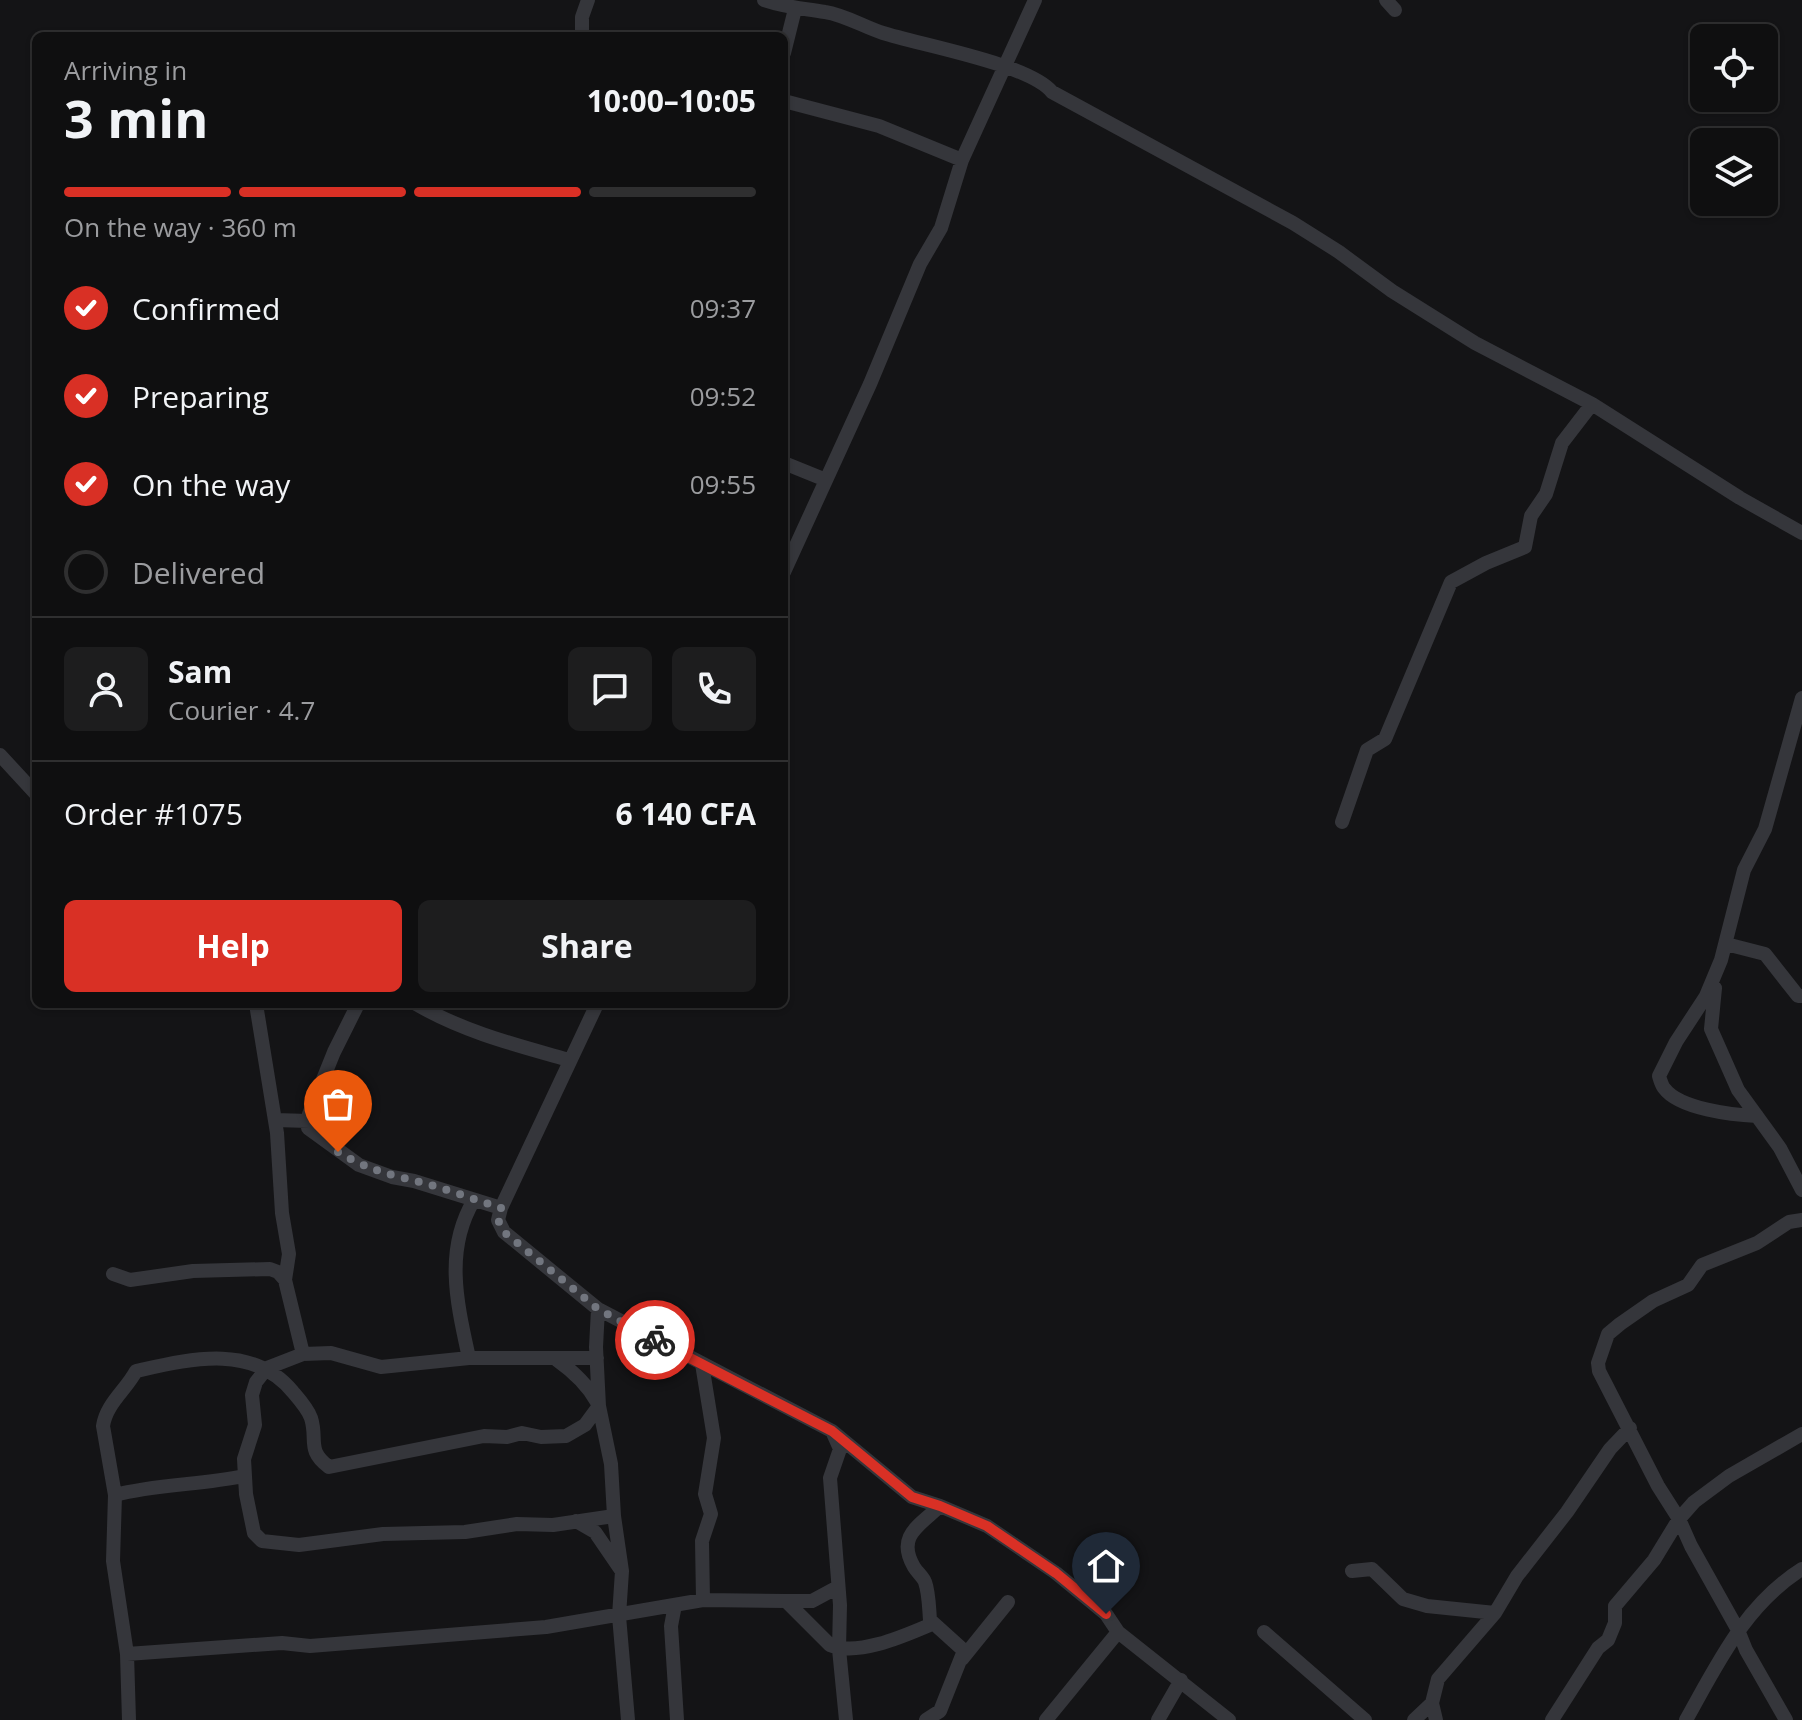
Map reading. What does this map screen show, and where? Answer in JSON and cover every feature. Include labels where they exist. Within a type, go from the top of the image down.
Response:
[{"type":"street","points":[[582,32],[582,17],[588,0]]},
{"type":"street","points":[[764,0],[795,9],[827,12],[883,33],[1005,66],[1047,86],[1052,92],[1114,128],[1293,223],[1475,343],[1592,404],[1740,498],[1802,533]]},
{"type":"street","points":[[788,563],[870,384],[920,264],[941,228],[962,160],[1035,0]]},
{"type":"street","points":[[788,37],[795,9]]},
{"type":"street","points":[[788,102],[879,126],[962,160]]},
{"type":"street","points":[[1342,822],[1367,750],[1385,739],[1451,582],[1525,547],[1531,516],[1546,494],[1562,443],[1592,404]]},
{"type":"street","points":[[788,465],[826,480]]},
{"type":"street","points":[[1757,1116],[1729,1115],[1677,1100],[1663,1088],[1659,1076],[1676,1042],[1706,996],[1721,960],[1744,870],[1765,829],[1802,698]]},
{"type":"street","points":[[0,755],[32,790]]},
{"type":"street","points":[[1726,944],[1765,954],[1798,996],[1802,996]]},
{"type":"street","points":[[1721,960],[1712,1004],[1711,1029],[1738,1090],[1780,1148],[1802,1190]]},
{"type":"street","points":[[257,1008],[275,1120],[282,1213],[289,1254],[285,1280],[303,1354]]},
{"type":"street","points":[[356,1008],[334,1052],[308,1128],[359,1165],[501,1208]]},
{"type":"street","points":[[423,1008],[505,1044],[569,1060]]},
{"type":"street","points":[[591,1008],[501,1208],[498,1220],[504,1232],[598,1309],[832,1431],[912,1497],[987,1526],[1056,1573],[1106,1614],[1118,1632],[1229,1720]]},
{"type":"street","points":[[275,1120],[309,1121]]},
{"type":"street","points":[[469,1358],[459,1313],[454,1257],[464,1216],[474,1200]]},
{"type":"street","points":[[1786,1720],[1746,1650],[1679,1519],[1658,1486],[1599,1371],[1598,1363],[1608,1334],[1653,1301],[1688,1285],[1702,1265],[1757,1243],[1789,1222],[1802,1220]]},
{"type":"street","points":[[113,1274],[130,1280],[193,1271],[270,1269],[285,1280]]},
{"type":"street","points":[[598,1309],[599,1406],[611,1464],[622,1571],[619,1616],[628,1720]]},
{"type":"street","points":[[597,1358],[469,1358],[381,1367],[331,1353],[303,1354],[267,1368],[256,1382],[252,1395],[255,1425],[246,1450],[244,1476],[254,1533],[266,1542],[299,1545],[383,1534],[465,1532],[517,1524],[553,1525],[614,1516]]},
{"type":"street","points":[[129,1720],[127,1654],[113,1561],[115,1495],[103,1426],[104,1416],[136,1371],[214,1357],[267,1368],[282,1378],[305,1408],[311,1418],[313,1447],[319,1460],[329,1467],[484,1436],[507,1437],[522,1433],[541,1437],[566,1436],[585,1425],[599,1406]]},
{"type":"street","points":[[557,1360],[589,1388],[599,1406]]},
{"type":"street","points":[[702,1364],[714,1438],[705,1494],[711,1514],[702,1541],[703,1600]]},
{"type":"street","points":[[1436,1720],[1432,1703],[1438,1679],[1495,1613],[1517,1576],[1567,1512],[1610,1449],[1630,1428]]},
{"type":"street","points":[[832,1431],[840,1449],[830,1478],[846,1720]]},
{"type":"street","points":[[1552,1720],[1598,1648],[1608,1640],[1615,1623],[1615,1606],[1654,1560],[1679,1519],[1713,1487],[1802,1434]]},
{"type":"street","points":[[115,1495],[244,1476]]},
{"type":"street","points":[[940,1506],[906,1542],[914,1567],[925,1581],[932,1624],[961,1648],[962,1659]]},
{"type":"street","points":[[576,1521],[595,1532],[622,1571]]},
{"type":"street","points":[[1352,1571],[1372,1569],[1403,1599],[1427,1606],[1495,1613]]},
{"type":"street","points":[[1686,1720],[1738,1630],[1778,1585],[1802,1569]]},
{"type":"street","points":[[127,1654],[282,1643],[310,1646],[546,1627],[703,1600],[812,1601],[838,1587]]},
{"type":"street","points":[[786,1601],[830,1645],[839,1649],[880,1644],[932,1624]]},
{"type":"street","points":[[926,1720],[944,1715],[947,1687],[962,1659],[1008,1602]]},
{"type":"street","points":[[675,1605],[671,1626],[677,1720]]},
{"type":"street","points":[[1046,1720],[1118,1632]]},
{"type":"street","points":[[1264,1632],[1365,1720]]},
{"type":"street","points":[[1158,1720],[1181,1680]]},
{"type":"street","points":[[1414,1720],[1432,1703]]},
{"type":"way so far","points":[[338,1152],[359,1165],[392,1177],[501,1208],[498,1220],[504,1232],[598,1309],[655,1340]]},
{"type":"route","points":[[655,1340],[832,1431],[912,1497],[987,1526],[1056,1573],[1106,1614]]}]
